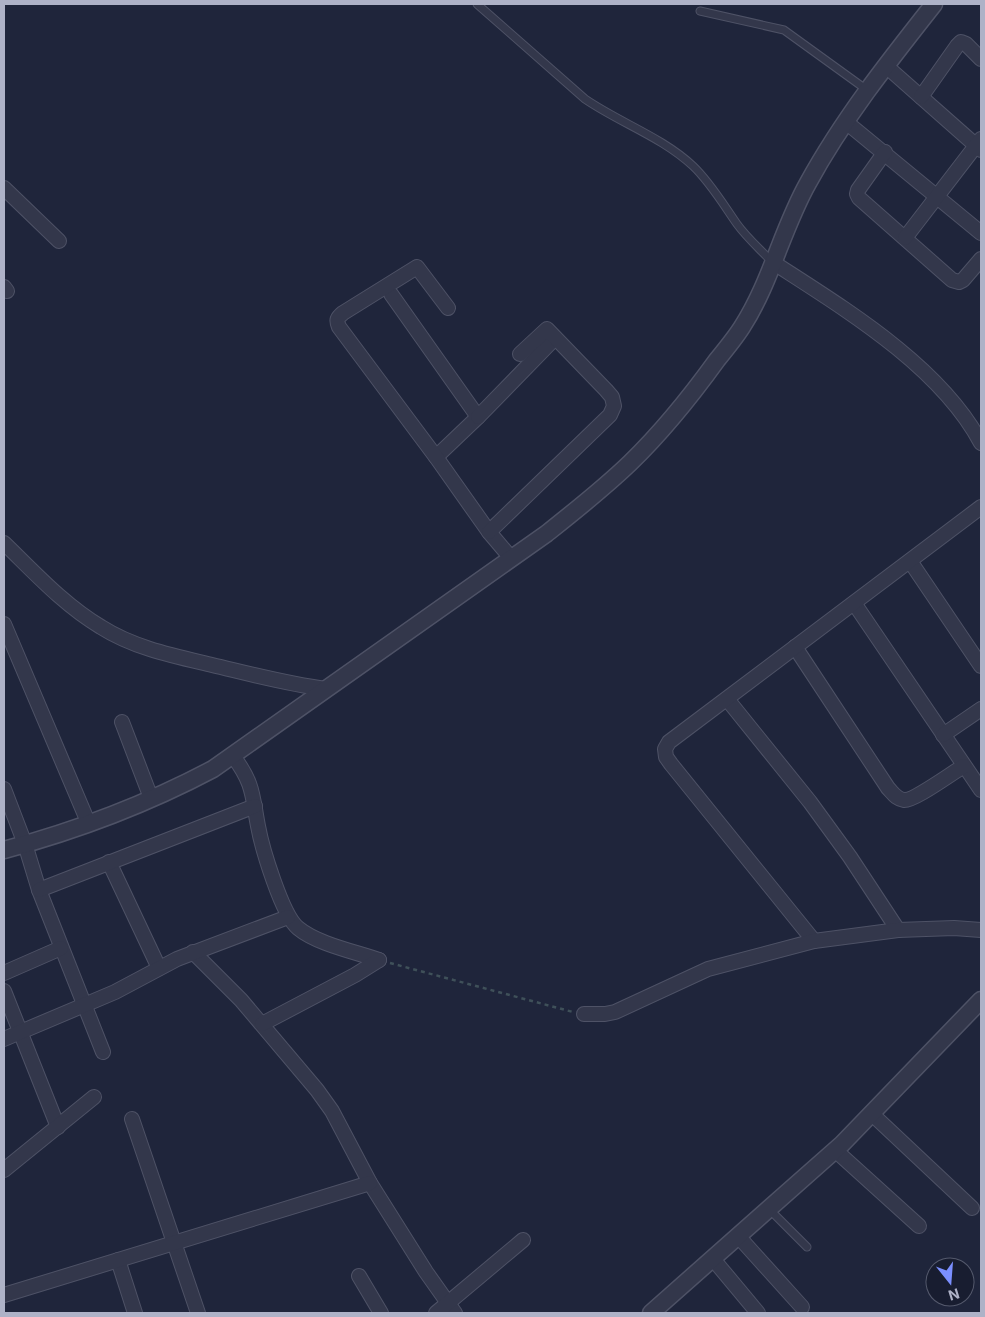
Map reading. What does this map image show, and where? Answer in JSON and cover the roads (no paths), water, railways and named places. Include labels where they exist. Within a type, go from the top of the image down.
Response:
[{"type":"street","points":[[4,850],[88,822],[151,798],[190,781],[235,754],[511,558],[587,502],[630,463],[665,426],[742,327],[774,263],[807,184],[868,90],[934,4]]},
{"type":"street","points":[[921,97],[961,42],[966,44],[981,59]]},
{"type":"street","points":[[886,66],[980,145],[904,238]]},
{"type":"street","points":[[846,122],[885,152],[981,233]]},
{"type":"street","points":[[885,152],[857,194],[952,280],[959,282],[963,280],[981,259]]},
{"type":"street","points":[[4,188],[59,241]]},
{"type":"street","points":[[774,263],[846,309],[915,363],[961,413],[981,443]]},
{"type":"street","points":[[448,308],[417,267],[343,313],[338,317],[337,322],[489,532],[511,558]]},
{"type":"street","points":[[391,294],[478,417]]},
{"type":"street","points":[[489,532],[589,437],[610,415],[614,406],[612,397],[606,390],[546,329],[520,354]]},
{"type":"street","points":[[436,457],[555,338]]},
{"type":"street","points":[[814,941],[666,757],[665,749],[670,742],[854,602],[979,514]]},
{"type":"street","points":[[4,543],[54,591],[84,616],[114,634],[166,654],[280,682],[326,689]]},
{"type":"street","points":[[910,561],[981,666]]},
{"type":"street","points":[[854,602],[981,790]]},
{"type":"street","points":[[4,624],[88,822]]},
{"type":"street","points":[[795,647],[888,788],[896,797],[906,800],[915,797],[964,766]]},
{"type":"street","points":[[727,699],[816,810],[850,857],[898,930]]},
{"type":"street","points":[[943,735],[981,709]]},
{"type":"street","points":[[122,722],[151,798]]},
{"type":"street","points":[[235,754],[247,776],[256,806],[258,830],[288,917],[298,928],[310,935],[340,948],[379,960],[349,979],[262,1024]]},
{"type":"street","points":[[4,790],[25,844],[39,890],[103,1052]]},
{"type":"street","points":[[39,890],[256,806]]},
{"type":"street","points":[[109,862],[159,968]]},
{"type":"street","points":[[4,1039],[84,1006],[193,952],[288,917]]},
{"type":"street","points":[[584,1014],[615,1012],[708,969],[814,941],[898,930],[954,928],[981,930]]},
{"type":"street","points":[[4,973],[61,948]]},
{"type":"street","points":[[193,952],[241,1000],[317,1090],[332,1111],[370,1183],[426,1272],[452,1309]]},
{"type":"street","points":[[4,991],[58,1126]]},
{"type":"street","points":[[658,1311],[738,1236],[835,1150],[981,1000]]},
{"type":"street","points":[[4,1170],[94,1097]]},
{"type":"street","points":[[875,1111],[972,1208]]},
{"type":"street","points":[[132,1119],[198,1313]]},
{"type":"street","points":[[835,1150],[919,1226]]},
{"type":"street","points":[[4,1295],[370,1183]]},
{"type":"street","points":[[738,1236],[802,1308]]},
{"type":"street","points":[[436,1313],[452,1309],[523,1240]]},
{"type":"street","points":[[713,1259],[758,1313]]},
{"type":"street","points":[[118,1260],[135,1313]]},
{"type":"street","points":[[359,1276],[382,1313]]},
{"type":"lane","points":[[477,4],[585,99],[602,111],[670,148],[694,167],[744,232],[774,263]]},
{"type":"lane","points":[[700,11],[784,30],[868,90]]},
{"type":"lane","points":[[769,1209],[808,1247]]}]
